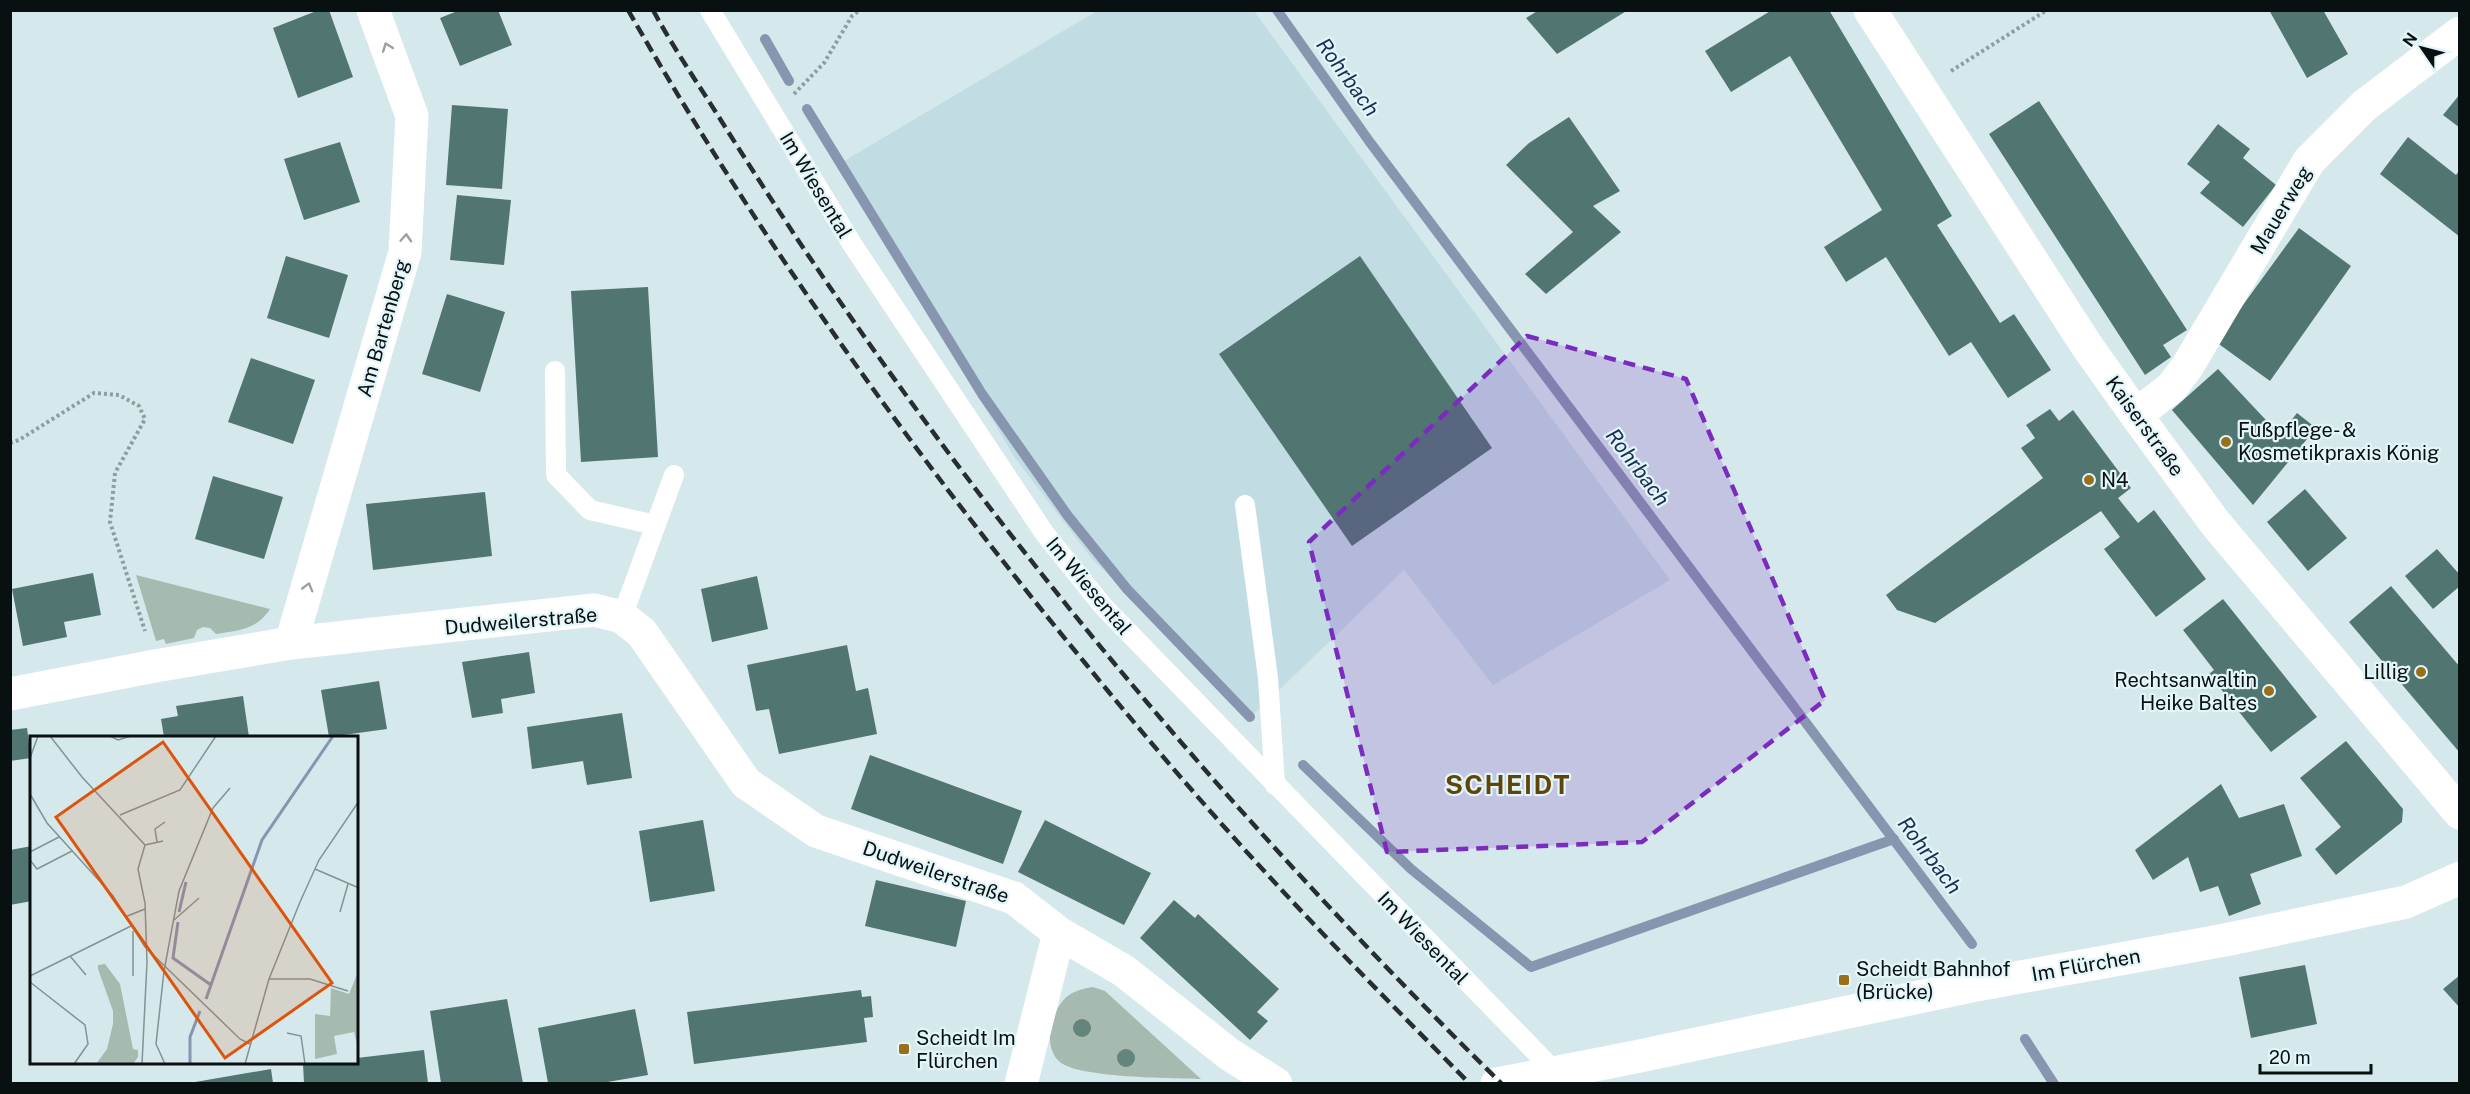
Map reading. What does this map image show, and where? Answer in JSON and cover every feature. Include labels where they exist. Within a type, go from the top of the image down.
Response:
[{"type":"street","name":"Am Bartenberg","points":[[291,643],[405,252],[412,116],[373,10]]},
{"type":"street","name":"Kaiserstraße","points":[[1870,10],[2087,346],[2216,524],[2460,813]]},
{"type":"street","name":"Mauerweg","points":[[2136,415],[2172,387],[2187,367],[2309,161],[2365,105],[2460,33]]},
{"type":"street","name":"Dudweilerstraße","points":[[10,694],[291,643],[594,610],[622,617],[642,633],[746,783],[816,831],[1014,897],[1059,933],[1124,971],[1228,1054],[1276,1083]]},
{"type":"street","name":"Im Flürchen","points":[[1497,1083],[1635,1057],[1971,986],[2225,940],[2406,902],[2460,878]]},
{"type":"street","points":[[1022,1083],[1059,933]]},
{"type":"lane","name":"Im Wiesental","points":[[710,10],[852,244],[1045,534],[1103,606],[1566,1083]]},
{"type":"lane","points":[[555,371],[556,475],[590,510],[655,525]]},
{"type":"lane","points":[[622,617],[674,475]]},
{"type":"lane","points":[[1245,505],[1268,678],[1275,785]]},
{"type":"path","points":[[774,115],[824,63],[852,15],[860,10]]},
{"type":"path","points":[[1920,90],[2047,10]]},
{"type":"path","points":[[10,442],[19,440],[94,393],[119,395],[139,406],[145,419],[115,473],[110,522],[148,639]]},
{"type":"highlighted area","points":[[1527,336],[1686,379],[1825,700],[1642,842],[1387,852],[1309,542]]},
{"type":"shaded area","points":[[1097,11],[1254,11],[1670,580],[1493,685],[1404,570],[1254,714],[1093,560],[1015,458],[839,164]]},
{"type":"green space","points":[[136,575],[270,609],[259,621],[246,628],[216,634],[210,628],[203,627],[197,630],[194,638],[166,644],[164,639],[156,641]]},
{"type":"green space","points":[[1093,987],[1105,991],[1201,1079],[1105,1074],[1070,1067],[1060,1062],[1053,1053],[1050,1042],[1053,1019],[1067,996]]},
{"type":"building","points":[[319,10],[329,10],[353,77],[298,98],[273,28]]},
{"type":"building","points":[[460,10],[498,10],[512,45],[460,66],[440,18]]},
{"type":"building","points":[[1539,10],[1628,10],[1557,54],[1526,18]]},
{"type":"building","points":[[1772,10],[1829,10],[1952,216],[1937,225],[2000,323],[2014,314],[2051,370],[2008,398],[1971,342],[1949,356],[1886,257],[1846,282],[1824,247],[1882,210],[1790,56],[1731,92],[1705,51]]},
{"type":"building","points":[[2269,10],[2323,10],[2348,54],[2307,78]]},
{"type":"building","points":[[2460,94],[2460,128],[2443,115]]},
{"type":"building","points":[[2039,101],[2187,330],[2163,345],[2171,357],[2145,375],[1989,134]]},
{"type":"building","points":[[452,105],[508,109],[502,189],[446,185]]},
{"type":"building","points":[[1569,117],[1620,191],[1593,206],[1621,232],[1546,294],[1525,274],[1573,232],[1506,165],[1529,143]]},
{"type":"building","points":[[2218,124],[2250,149],[2243,158],[2276,185],[2243,227],[2200,193],[2210,182],[2187,164]]},
{"type":"building","points":[[2408,137],[2456,175],[2460,170],[2460,237],[2380,174]]},
{"type":"building","points":[[340,142],[360,202],[304,220],[284,159]]},
{"type":"building","points":[[457,195],[511,200],[504,265],[450,260]]},
{"type":"building","points":[[2299,228],[2351,266],[2270,381],[2216,342]]},
{"type":"building","points":[[286,256],[348,275],[329,338],[267,318]]},
{"type":"building","points":[[1360,256],[1492,448],[1352,546],[1219,354]]},
{"type":"building","points":[[648,287],[658,457],[581,462],[571,291]]},
{"type":"building","points":[[447,294],[505,312],[480,392],[422,374]]},
{"type":"building","points":[[251,358],[315,380],[293,444],[228,422]]},
{"type":"building","points":[[2218,369],[2280,435],[2297,413],[2316,428],[2253,505],[2172,410]]},
{"type":"building","points":[[2050,409],[2059,421],[2073,410],[2131,488],[2118,498],[2138,523],[2154,510],[2206,579],[2156,617],[2104,549],[2120,537],[2101,511],[1935,623],[1897,610],[1886,595],[2043,478],[2021,448],[2035,438],[2026,425]]},
{"type":"building","points":[[213,476],[283,497],[264,559],[195,539]]},
{"type":"building","points":[[2305,489],[2347,538],[2308,571],[2267,522]]},
{"type":"building","points":[[485,492],[492,556],[373,570],[366,504]]},
{"type":"building","points":[[2437,549],[2460,575],[2460,586],[2433,609],[2405,576]]},
{"type":"building","points":[[93,573],[101,615],[64,622],[67,637],[23,646],[12,589]]},
{"type":"building","points":[[757,576],[768,629],[712,642],[701,589]]},
{"type":"building","points":[[2391,586],[2460,667],[2460,753],[2349,622]]},
{"type":"building","points":[[2223,599],[2317,717],[2271,752],[2209,674],[2214,670],[2183,630]]},
{"type":"building","points":[[847,645],[856,691],[868,688],[877,734],[779,754],[769,709],[756,711],[747,665]]},
{"type":"building","points":[[529,652],[535,693],[501,699],[503,713],[472,718],[462,662]]},
{"type":"building","points":[[379,681],[387,729],[329,736],[321,690]]},
{"type":"building","points":[[243,696],[249,736],[164,736],[161,719],[178,716],[176,706]]},
{"type":"building","points":[[622,713],[632,778],[587,785],[583,761],[532,769],[527,727]]},
{"type":"building","points":[[27,728],[30,758],[10,761],[10,730]]},
{"type":"building","points":[[2346,741],[2403,809],[2402,822],[2336,875],[2315,849],[2341,827],[2300,778]]},
{"type":"building","points":[[870,755],[1022,811],[1003,864],[851,809]]},
{"type":"building","points":[[2221,784],[2239,818],[2284,804],[2302,856],[2250,874],[2261,904],[2229,916],[2218,886],[2200,892],[2188,857],[2153,880],[2135,850]]},
{"type":"building","points":[[703,820],[715,891],[650,902],[639,831]]},
{"type":"building","points":[[1045,820],[1151,873],[1124,925],[1018,872]]},
{"type":"building","points":[[30,846],[30,901],[10,905],[10,850]]},
{"type":"building","points":[[876,880],[966,901],[956,947],[865,926]]},
{"type":"building","points":[[1174,900],[1195,918],[1198,914],[1279,989],[1257,1012],[1268,1021],[1250,1040],[1140,938]]},
{"type":"building","points":[[2305,965],[2317,1024],[2251,1038],[2239,977]]},
{"type":"building","points":[[2460,975],[2460,1008],[2443,989]]},
{"type":"building","points":[[861,990],[862,997],[871,996],[873,1017],[864,1018],[867,1042],[694,1064],[687,1012]]},
{"type":"building","points":[[507,999],[523,1083],[441,1083],[430,1011]]},
{"type":"building","points":[[635,1009],[648,1075],[602,1083],[548,1083],[538,1028]]},
{"type":"building","points":[[424,1050],[428,1083],[304,1083],[303,1064],[358,1064],[358,1058]]},
{"type":"building","points":[[271,1069],[273,1083],[195,1083],[195,1082]]},
{"type":"waterway","name":"Rohrbach","points":[[1277,10],[1369,141],[1972,944]]},
{"type":"waterway","points":[[765,39],[789,81]]},
{"type":"waterway","points":[[807,109],[982,394],[1068,516],[1127,589],[1250,717]]},
{"type":"waterway","points":[[1303,765],[1411,869],[1531,967],[1894,839]]},
{"type":"waterway","name":"Rohrbach","points":[[2025,1039],[2054,1084]]},
{"type":"railway","points":[[628,10],[731,181],[786,264],[901,427],[1022,586],[1132,720],[1228,831],[1325,936],[1470,1084]]},
{"type":"railway","points":[[653,10],[751,168],[843,306],[917,410],[1073,613],[1238,807],[1324,901],[1502,1084]]},
{"type":"place","name":"Fußpflege- & Kosmetikpraxis König","points":[[2226,442]]},
{"type":"place","name":"N4","points":[[2089,480]]},
{"type":"place","name":"Lillig","points":[[2421,672]]},
{"type":"place","name":"Rechtsanwaltin Heike Baltes","points":[[2269,691]]},
{"type":"place","name":"Scheidt Bahnhof (Brücke)","points":[[1844,980]]},
{"type":"place","name":"Scheidt Im Flürchen","points":[[904,1049]]},
{"type":"district","name":"SCHEIDT","points":[[1508,784]]}]
